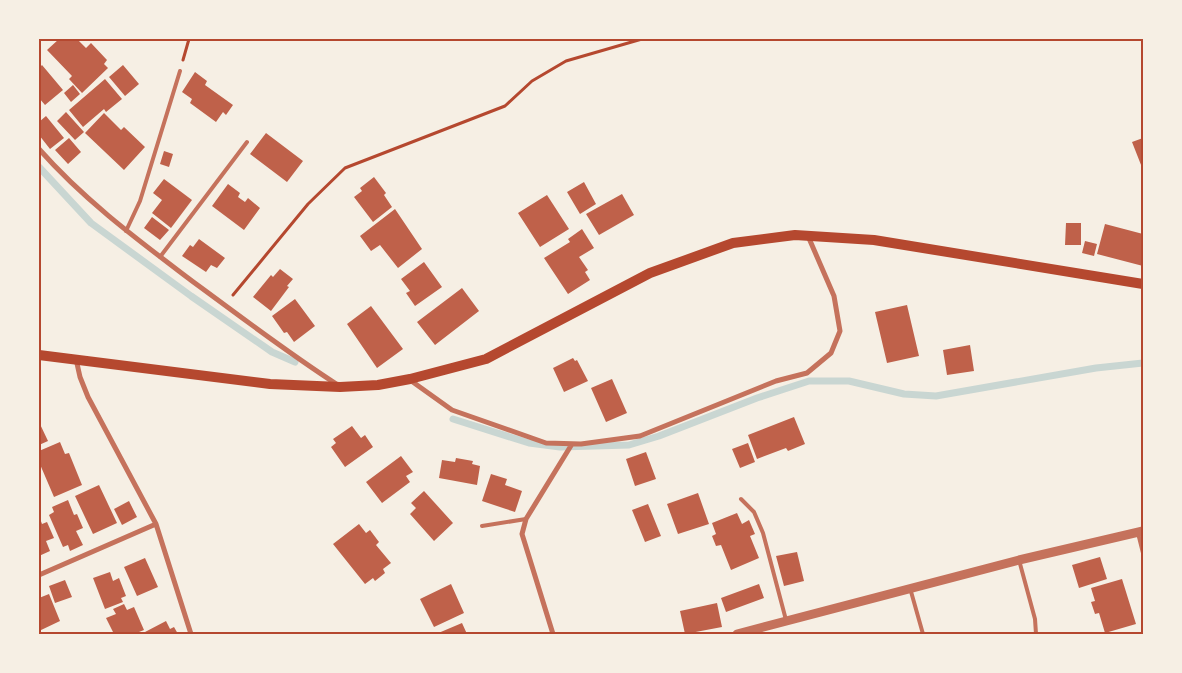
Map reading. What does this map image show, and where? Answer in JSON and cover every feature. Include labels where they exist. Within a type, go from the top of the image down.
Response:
[{"type":"main road","points":[[39,355],[270,384],[340,387],[378,385],[410,379],[486,359],[650,273],[733,243],[795,235],[874,240],[1143,284]]},
{"type":"street","points":[[39,149],[64,177],[126,231],[225,306],[340,387]]},
{"type":"street","points":[[410,379],[452,410],[546,443],[572,444],[640,436],[776,381],[807,373],[831,353],[840,331],[834,296],[808,236]]},
{"type":"street","points":[[76,359],[80,377],[88,397],[156,524],[191,634]]},
{"type":"street","points":[[553,634],[522,534],[526,519],[572,444]]},
{"type":"street","points":[[39,575],[156,524]]},
{"type":"street","points":[[737,634],[1019,560],[1140,532]]},
{"type":"lane","points":[[126,231],[140,202],[180,71]]},
{"type":"lane","points":[[160,257],[247,142]]},
{"type":"lane","points":[[741,499],[754,512],[760,526],[786,620]]},
{"type":"lane","points":[[482,526],[526,519]]},
{"type":"lane","points":[[1140,532],[1143,553]]},
{"type":"lane","points":[[1019,560],[1035,619],[1036,634]]},
{"type":"lane","points":[[910,588],[923,634]]},
{"type":"path","points":[[180,71],[189,39]]},
{"type":"path","points":[[225,306],[308,204],[345,168],[505,106],[532,81],[566,61],[642,39]]},
{"type":"building","points":[[59,39],[77,39],[86,48],[91,43],[107,60],[104,64],[108,68],[82,93],[69,79],[72,76],[47,50]]},
{"type":"building","points":[[42,65],[63,90],[45,105],[39,98],[39,68]]},
{"type":"building","points":[[123,65],[139,84],[125,96],[109,77]]},
{"type":"building","points":[[195,72],[207,81],[205,85],[233,105],[226,115],[223,112],[216,122],[190,103],[192,99],[182,92]]},
{"type":"building","points":[[105,79],[122,99],[106,112],[104,109],[83,127],[69,110]]},
{"type":"building","points":[[73,85],[80,94],[71,102],[64,93]]},
{"type":"building","points":[[66,112],[84,132],[75,140],[57,121]]},
{"type":"building","points":[[104,113],[121,130],[124,127],[145,147],[124,170],[85,133]]},
{"type":"building","points":[[46,116],[64,138],[50,149],[39,135],[39,122]]},
{"type":"building","points":[[266,133],[303,161],[287,182],[250,154]]},
{"type":"building","points":[[69,138],[81,152],[68,164],[55,150]]},
{"type":"building","points":[[1143,138],[1143,170],[1132,142]]},
{"type":"building","points":[[164,151],[173,154],[169,167],[160,164]]},
{"type":"building","points":[[374,177],[386,193],[384,195],[392,207],[373,222],[354,197],[362,191],[360,188]]},
{"type":"building","points":[[164,179],[192,200],[171,228],[152,213],[162,200],[153,193]]},
{"type":"building","points":[[584,182],[596,204],[580,214],[567,192]]},
{"type":"building","points":[[228,184],[240,193],[238,197],[245,202],[248,198],[260,208],[244,230],[212,206]]},
{"type":"building","points":[[622,194],[634,215],[599,235],[586,214]]},
{"type":"building","points":[[547,195],[569,229],[540,247],[518,213]]},
{"type":"building","points":[[395,209],[422,249],[398,268],[380,245],[371,251],[360,236]]},
{"type":"building","points":[[152,217],[169,230],[160,240],[144,228]]},
{"type":"building","points":[[1066,223],[1081,223],[1081,245],[1065,245]]},
{"type":"building","points":[[1105,224],[1143,234],[1143,266],[1097,254]]},
{"type":"building","points":[[582,229],[594,248],[579,257],[588,270],[585,272],[590,280],[568,294],[544,258],[570,242],[568,239]]},
{"type":"building","points":[[199,239],[225,258],[217,268],[211,265],[206,272],[182,256],[190,245],[193,247]]},
{"type":"building","points":[[1085,241],[1097,244],[1094,256],[1082,253]]},
{"type":"building","points":[[424,262],[442,287],[415,306],[406,293],[410,291],[401,279]]},
{"type":"building","points":[[280,269],[293,279],[271,311],[253,297],[271,275],[273,277]]},
{"type":"building","points":[[462,288],[479,311],[435,345],[417,322]]},
{"type":"building","points":[[295,299],[315,326],[294,342],[287,332],[284,333],[272,316]]},
{"type":"building","points":[[907,305],[919,356],[887,363],[875,312]]},
{"type":"building","points":[[371,306],[403,349],[377,368],[347,324]]},
{"type":"building","points":[[970,345],[974,371],[947,375],[943,350]]},
{"type":"building","points":[[573,358],[575,361],[577,360],[588,381],[564,392],[553,368]]},
{"type":"building","points":[[612,379],[627,413],[606,422],[591,388]]},
{"type":"building","points":[[794,417],[805,444],[788,451],[786,448],[757,459],[748,435]]},
{"type":"building","points":[[39,422],[48,441],[39,445]]},
{"type":"building","points":[[352,426],[361,438],[365,435],[373,447],[345,467],[331,447],[336,443],[333,439]]},
{"type":"building","points":[[60,442],[65,454],[69,453],[82,485],[54,497],[39,462],[39,451]]},
{"type":"building","points":[[748,443],[755,462],[740,468],[732,449]]},
{"type":"building","points":[[646,452],[656,479],[635,486],[626,459]]},
{"type":"building","points":[[401,456],[413,472],[406,476],[410,482],[382,503],[366,482]]},
{"type":"building","points":[[456,458],[473,461],[472,464],[480,466],[477,485],[439,478],[442,460],[455,462]]},
{"type":"building","points":[[491,474],[507,479],[505,485],[522,491],[515,512],[482,501]]},
{"type":"building","points":[[99,485],[117,523],[93,534],[75,496]]},
{"type":"building","points":[[424,491],[453,523],[434,541],[410,514],[416,508],[411,503]]},
{"type":"building","points":[[698,493],[709,524],[678,534],[667,504]]},
{"type":"building","points":[[68,500],[74,515],[77,514],[83,528],[76,531],[83,545],[70,551],[68,545],[63,547],[49,515],[54,512],[52,507]]},
{"type":"building","points":[[129,501],[137,517],[122,525],[114,509]]},
{"type":"building","points":[[648,504],[661,536],[645,542],[632,510]]},
{"type":"building","points":[[737,513],[742,524],[749,520],[755,534],[750,536],[759,558],[731,570],[721,545],[716,546],[712,536],[716,534],[712,523]]},
{"type":"building","points":[[39,516],[42,524],[47,522],[54,538],[46,541],[50,551],[39,556]]},
{"type":"building","points":[[359,524],[366,533],[370,530],[379,542],[376,545],[391,563],[383,569],[385,573],[375,581],[373,578],[365,584],[333,544]]},
{"type":"building","points":[[797,552],[804,581],[784,586],[776,556]]},
{"type":"building","points":[[1100,557],[1107,579],[1079,588],[1072,565]]},
{"type":"building","points":[[145,558],[158,587],[137,596],[124,567]]},
{"type":"building","points":[[110,572],[113,581],[119,578],[126,596],[121,598],[123,602],[105,609],[93,578]]},
{"type":"building","points":[[1122,579],[1136,624],[1105,633],[1099,613],[1095,614],[1091,602],[1095,601],[1091,588]]},
{"type":"building","points":[[65,580],[72,597],[55,603],[49,586]]},
{"type":"building","points":[[451,584],[464,613],[434,627],[420,599]]},
{"type":"building","points":[[759,584],[764,598],[726,612],[721,598]]},
{"type":"building","points":[[49,594],[60,621],[39,631],[39,598]]},
{"type":"building","points":[[717,603],[722,627],[685,634],[680,611]]},
{"type":"building","points":[[124,604],[127,610],[134,607],[144,630],[134,634],[114,634],[106,618],[116,614],[113,609]]},
{"type":"building","points":[[166,621],[170,629],[174,627],[178,634],[146,634],[145,632]]},
{"type":"building","points":[[462,623],[467,634],[436,634]]},
{"type":"waterway","points":[[39,167],[91,223],[272,352],[295,362]]},
{"type":"waterway","points":[[453,419],[529,443],[560,447],[629,445],[659,436],[757,398],[809,381],[849,381],[904,394],[936,396],[1096,368],[1143,363]]}]
